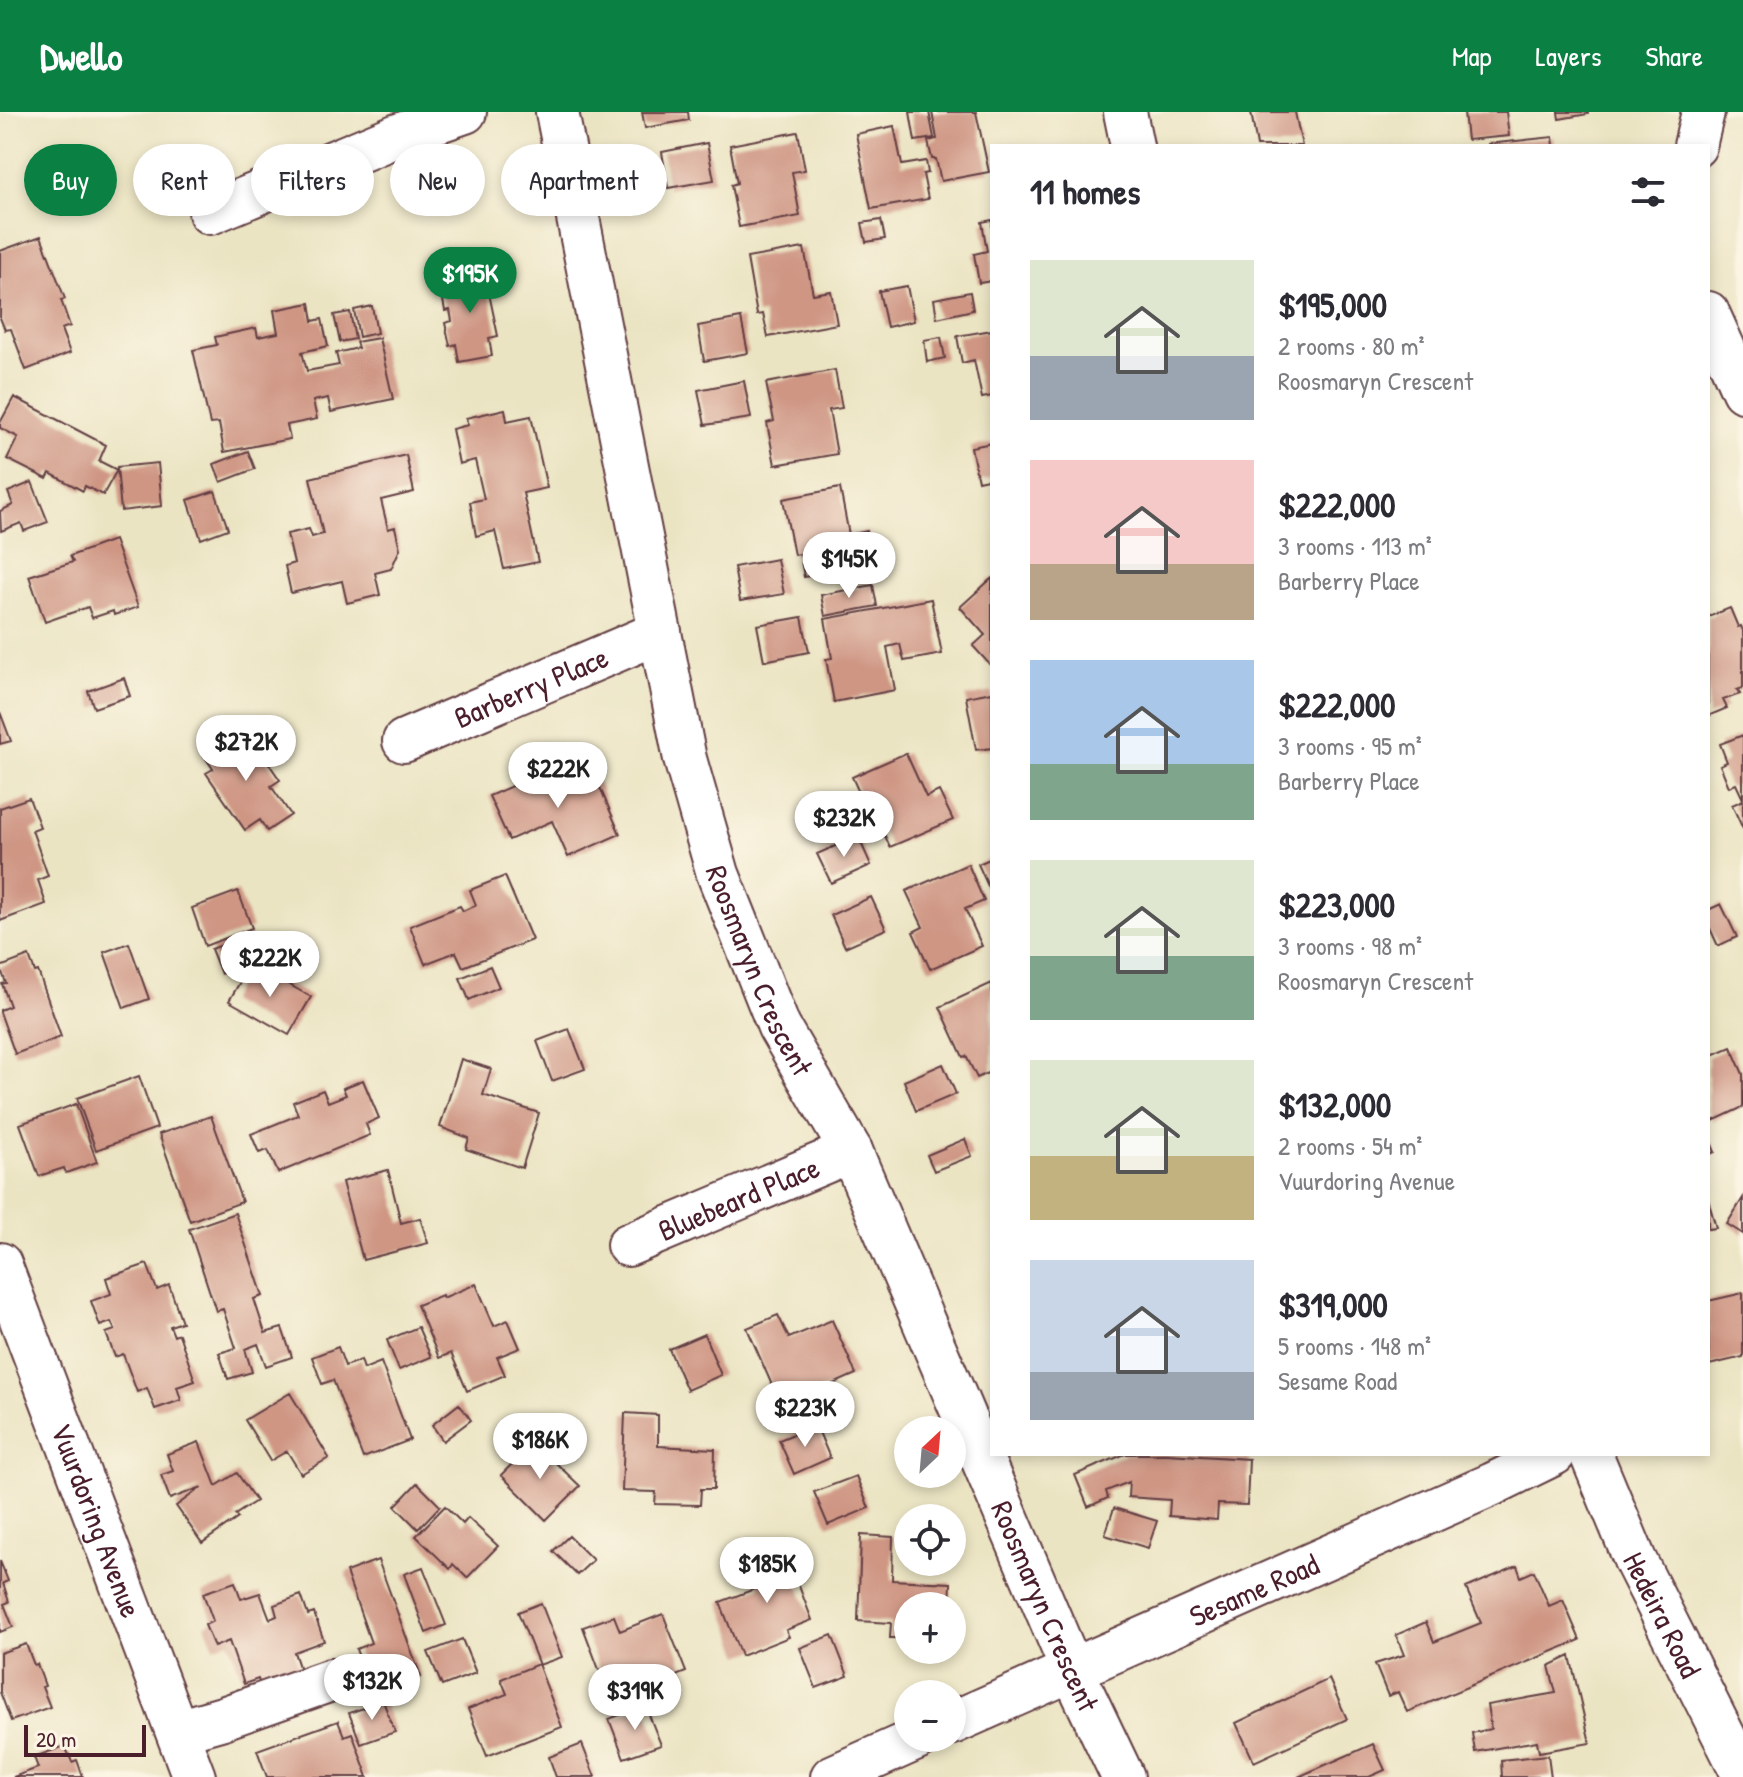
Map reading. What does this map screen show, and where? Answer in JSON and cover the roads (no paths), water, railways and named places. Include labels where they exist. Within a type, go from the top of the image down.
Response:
[{"type":"street","points":[[235,203],[398,135],[465,112]]},
{"type":"street","name":"Roosmaryn Crescent","points":[[557,112],[685,759],[718,874],[779,1027],[851,1151],[1072,1670],[1123,1777]]},
{"type":"street","points":[[1125,112],[1132,144]]},
{"type":"street","points":[[1695,144],[1703,112]]},
{"type":"street","points":[[1710,317],[1743,391]]},
{"type":"street","name":"Barberry Place","points":[[404,741],[660,632]]},
{"type":"street","name":"Bluebeard Place","points":[[628,1245],[851,1151]]},
{"type":"street","name":"Vuurdoring Avenue","points":[[0,1264],[194,1777]]},
{"type":"street","name":"Sesame Road","points":[[966,1717],[1550,1456]]},
{"type":"street","name":"Hedeira Road","points":[[1592,1456],[1635,1560],[1743,1774]]},
{"type":"street","points":[[177,1731],[331,1680]]},
{"type":"street","points":[[832,1777],[894,1749]]}]
